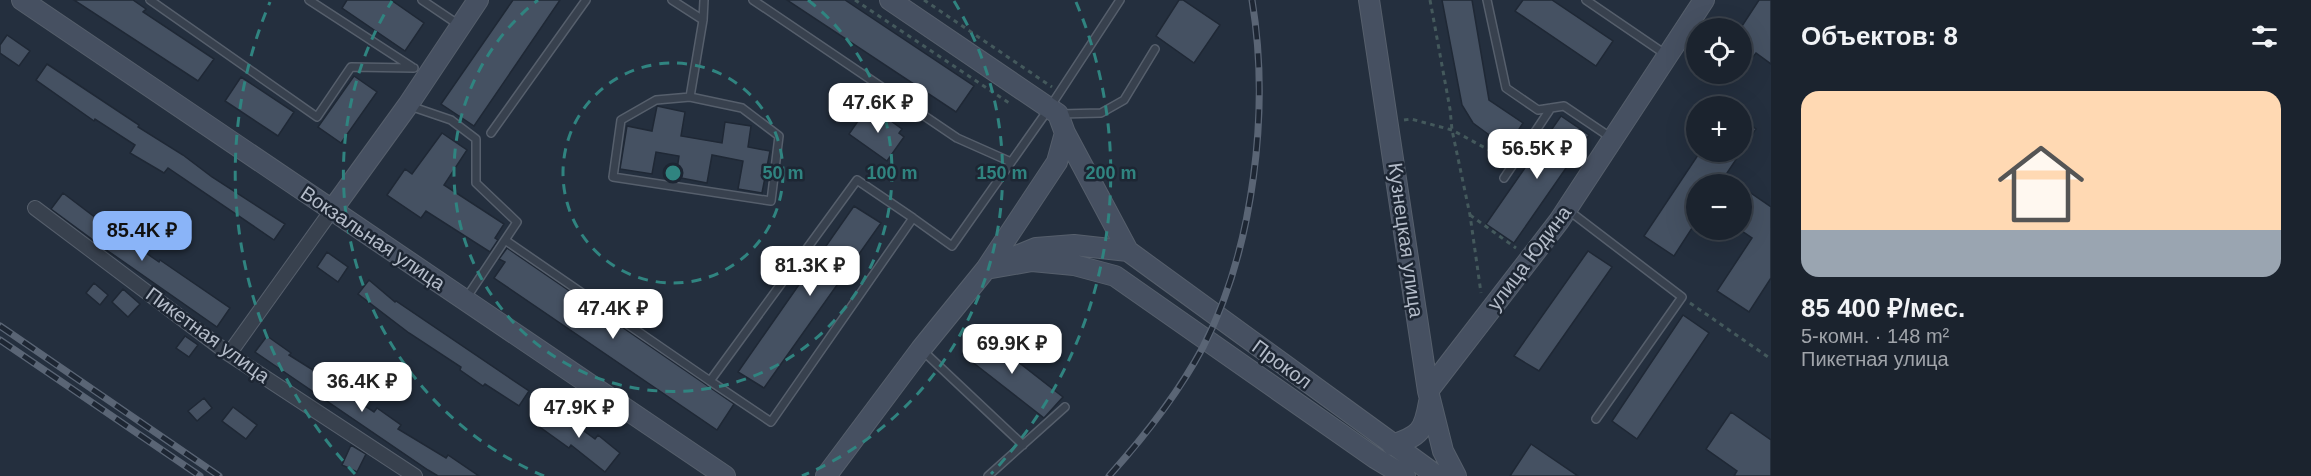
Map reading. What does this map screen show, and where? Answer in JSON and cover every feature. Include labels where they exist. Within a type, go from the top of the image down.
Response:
[{"type":"main road","name":"Вокзальная улица","points":[[22,0],[725,476]]},
{"type":"main road","points":[[332,210],[408,105],[421,72],[461,27],[478,0]]},
{"type":"main road","points":[[890,0],[1056,104],[1065,133],[1128,251]]},
{"type":"main road","name":"Кузнецкая улица","points":[[1369,0],[1429,395],[1443,451],[1456,476]]},
{"type":"main road","name":"улица Юдина","points":[[1429,395],[1566,209],[1704,0]]},
{"type":"main road","points":[[826,476],[986,268],[1057,162],[1065,133]]},
{"type":"main road","points":[[986,268],[1035,248],[1074,245],[1128,251]]},
{"type":"main road","name":"Прокол","points":[[1128,251],[1437,476]]},
{"type":"main road","points":[[986,268],[1032,261],[1074,265],[1115,276],[1375,458],[1405,476]]},
{"type":"main road","points":[[1392,445],[1415,438],[1426,422],[1429,395]]},
{"type":"street","name":"Пикетная улица","points":[[35,208],[229,354],[415,476]]},
{"type":"street","points":[[229,354],[332,210]]},
{"type":"lane","points":[[150,0],[317,117],[351,67],[421,72]]},
{"type":"lane","points":[[309,0],[421,72]]},
{"type":"lane","points":[[422,0],[461,27]]},
{"type":"lane","points":[[491,133],[586,0]]},
{"type":"lane","points":[[672,0],[703,20]]},
{"type":"lane","points":[[690,98],[703,20],[704,0]]},
{"type":"lane","points":[[753,0],[957,138],[1011,162]]},
{"type":"lane","points":[[710,381],[857,180],[952,246],[1011,162],[1056,104],[1120,0]]},
{"type":"lane","points":[[1486,0],[1506,88],[1538,110],[1564,106],[1612,139]]},
{"type":"lane","points":[[1586,0],[1667,55]]},
{"type":"lane","points":[[1056,104],[1101,113],[1124,100],[1155,49]]},
{"type":"lane","points":[[690,98],[742,108],[779,136],[771,201],[613,177],[621,120],[656,100],[690,98]]},
{"type":"lane","points":[[408,105],[451,120],[476,139],[476,183],[517,222],[465,300]]},
{"type":"lane","points":[[1504,178],[1551,108]]},
{"type":"lane","points":[[1566,209],[1682,297],[1596,419]]},
{"type":"lane","points":[[505,240],[771,422],[913,218]]},
{"type":"lane","points":[[921,350],[1023,445]]},
{"type":"lane","points":[[988,476],[1065,407]]},
{"type":"path","points":[[855,0],[1011,105]]},
{"type":"path","points":[[924,0],[1056,104]]},
{"type":"path","points":[[1430,0],[1452,130],[1470,215],[1482,296]]},
{"type":"path","points":[[1388,123],[1411,119],[1452,130],[1502,157],[1521,152]]},
{"type":"path","points":[[1470,215],[1516,248]]},
{"type":"path","points":[[1682,297],[1771,359]]},
{"type":"building","points":[[74,0],[133,0],[146,9],[143,12],[214,59],[198,81]]},
{"type":"building","points":[[347,0],[391,0],[424,23],[405,51],[342,8]]},
{"type":"building","points":[[513,0],[560,0],[474,126],[441,104]]},
{"type":"building","points":[[787,0],[845,0],[974,86],[956,112]]},
{"type":"building","points":[[1179,0],[1183,0],[1220,25],[1194,63],[1156,36]]},
{"type":"building","points":[[1442,0],[1472,0],[1489,100],[1523,123],[1507,148],[1473,123],[1462,105]]},
{"type":"building","points":[[1523,0],[1552,0],[1613,41],[1596,66],[1515,11]]},
{"type":"building","points":[[1759,0],[1771,0],[1771,64],[1756,53],[1752,56],[1752,18],[1747,18]]},
{"type":"building","points":[[7,35],[30,51],[19,66],[0,53],[0,45]]},
{"type":"building","points":[[47,64],[285,224],[274,240],[168,168],[164,173],[130,153],[135,145],[95,119],[94,121],[36,80]]},
{"type":"building","points":[[354,76],[377,92],[341,143],[318,127]]},
{"type":"building","points":[[241,77],[294,112],[278,136],[225,101]]},
{"type":"building","points":[[657,106],[685,112],[681,136],[722,143],[725,122],[751,126],[748,147],[770,151],[762,193],[738,189],[743,161],[712,155],[707,183],[676,177],[679,156],[656,152],[652,174],[620,169],[627,126],[652,131]]},
{"type":"building","points":[[867,108],[875,114],[877,111],[902,129],[899,133],[904,137],[887,161],[849,134]]},
{"type":"building","points":[[1561,116],[1589,135],[1514,243],[1486,224]]},
{"type":"building","points":[[442,133],[467,150],[444,185],[504,224],[490,252],[426,211],[421,218],[387,195],[405,169],[412,174]]},
{"type":"building","points":[[1693,162],[1734,162],[1726,174],[1686,174],[1686,237],[1674,256],[1644,236]]},
{"type":"building","points":[[63,193],[159,262],[160,260],[230,308],[217,327],[51,209]]},
{"type":"building","points":[[1752,194],[1771,207],[1771,278],[1749,312],[1717,291],[1752,240]]},
{"type":"building","points":[[854,206],[881,223],[764,388],[738,372]]},
{"type":"building","points":[[507,248],[734,404],[717,430],[494,278],[505,262],[499,259]]},
{"type":"building","points":[[1588,251],[1612,267],[1539,371],[1514,356]]},
{"type":"building","points":[[327,252],[348,267],[338,282],[317,267]]},
{"type":"building","points":[[369,280],[395,302],[529,391],[519,406],[460,370],[461,367],[409,333],[358,294]]},
{"type":"building","points":[[94,283],[108,295],[100,305],[86,293]]},
{"type":"building","points":[[123,289],[140,304],[128,317],[112,302]]},
{"type":"building","points":[[1683,315],[1709,333],[1637,439],[1612,421]]},
{"type":"building","points":[[980,332],[1063,397],[1044,418],[962,354]]},
{"type":"building","points":[[185,336],[198,345],[189,357],[176,348]]},
{"type":"building","points":[[267,336],[291,353],[289,355],[329,380],[328,382],[374,412],[377,408],[401,425],[398,429],[446,458],[448,455],[479,476],[438,476],[428,470],[255,352]]},
{"type":"building","points":[[204,398],[212,408],[197,421],[188,411]]},
{"type":"building","points":[[233,407],[257,425],[246,439],[222,421]]},
{"type":"building","points":[[551,407],[595,439],[598,435],[620,453],[605,472],[571,445],[569,448],[537,425]]},
{"type":"building","points":[[1731,412],[1771,440],[1771,476],[1734,476],[1737,471],[1706,449]]},
{"type":"building","points":[[1531,444],[1578,476],[1510,476]]},
{"type":"building","points":[[351,445],[366,454],[357,472],[342,465]]},
{"type":"railway","points":[[1109,476],[1135,446],[1183,382],[1203,347],[1235,266],[1246,222],[1258,132],[1259,86],[1252,0]]},
{"type":"railway","points":[[0,326],[219,476]]},
{"type":"railway","points":[[0,340],[200,476]]}]
